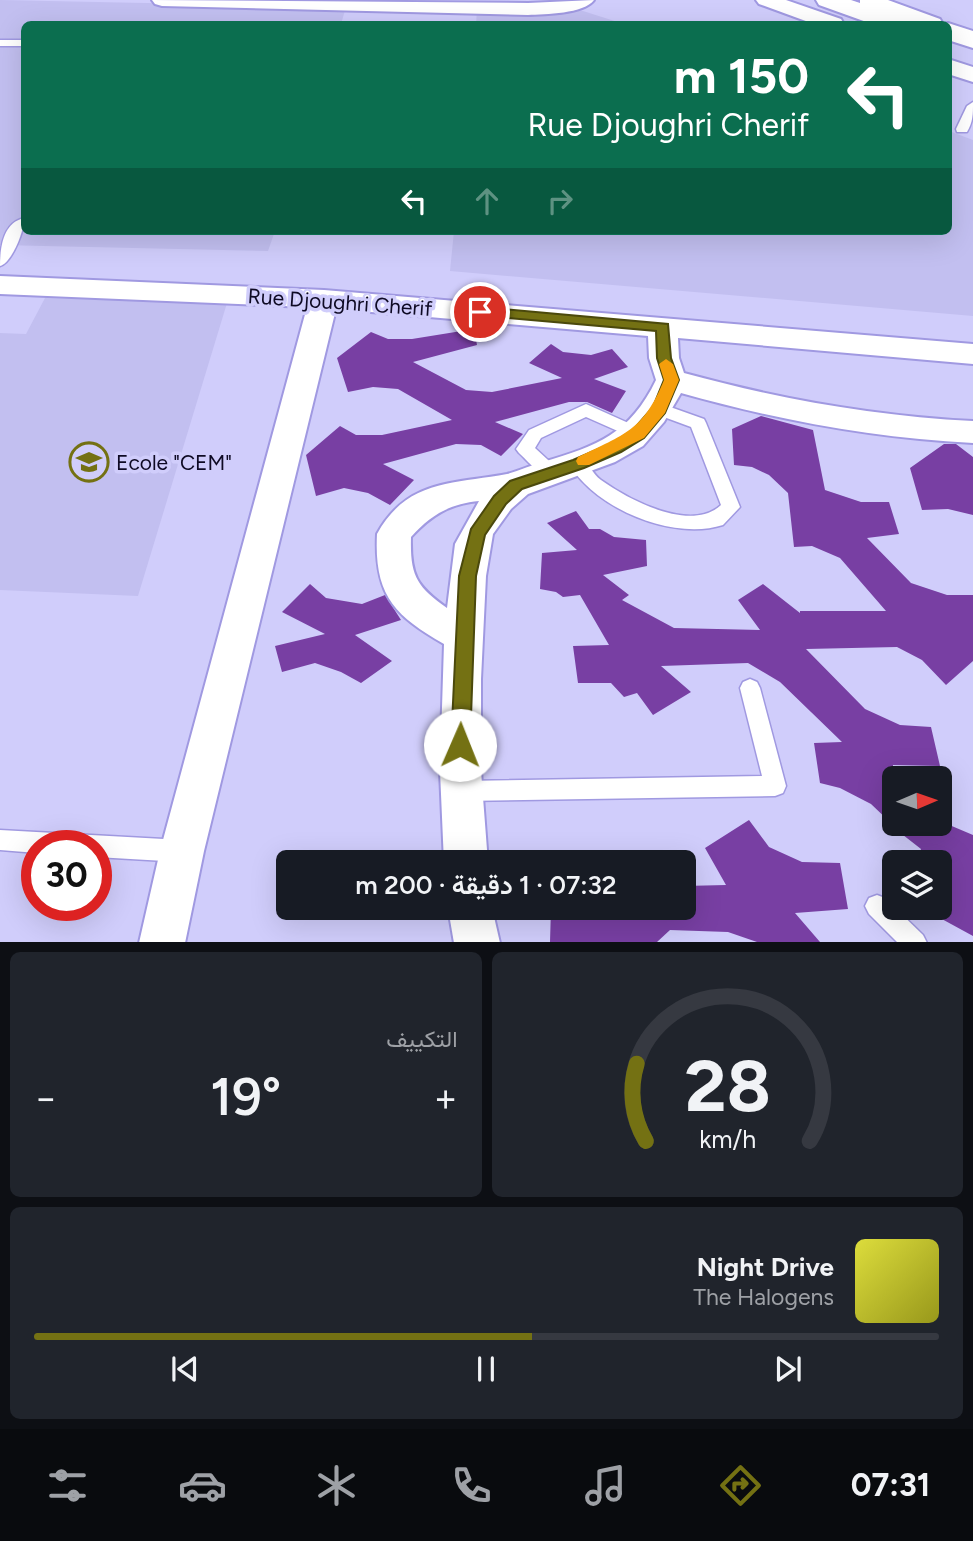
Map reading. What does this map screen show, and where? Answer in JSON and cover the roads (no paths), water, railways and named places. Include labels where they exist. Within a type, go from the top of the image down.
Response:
[{"type":"main road","points":[[828,0],[886,21]]},
{"type":"main road","points":[[866,0],[923,21]]},
{"type":"main road","points":[[952,32],[973,40]]},
{"type":"main road","points":[[952,46],[973,54]]},
{"type":"street","points":[[162,0],[480,3],[544,8],[584,0]]},
{"type":"street","points":[[766,0],[825,21]]},
{"type":"street","points":[[952,67],[973,75]]},
{"type":"street","name":"Rue Djoughri Cherif","points":[[0,285],[324,299],[973,354]]},
{"type":"street","points":[[162,942],[182,851],[324,299]]},
{"type":"street","points":[[464,637],[436,622],[408,595],[397,578],[393,556],[394,534],[419,508],[432,500],[482,488],[516,485],[615,448],[656,408],[664,358],[663,327]]},
{"type":"street","points":[[656,408],[745,401],[906,427],[973,432]]},
{"type":"street","points":[[465,850],[461,791],[468,576],[477,534],[500,500],[516,485]]},
{"type":"street","points":[[472,920],[477,942]]},
{"type":"lane","points":[[0,43],[21,43]]},
{"type":"lane","points":[[962,129],[973,106]]},
{"type":"lane","points":[[0,262],[18,224],[21,223]]},
{"type":"lane","points":[[656,408],[698,423],[732,507],[718,520],[674,522],[642,512],[565,468],[525,449],[535,434],[586,410],[656,408]]},
{"type":"lane","points":[[461,791],[775,786],[750,688]]},
{"type":"lane","points":[[0,840],[21,841]]},
{"type":"lane","points":[[112,847],[182,851]]},
{"type":"lane","points":[[877,906],[914,942]]},
{"type":"place","name":"Ecole \"CEM\"","points":[[89,462]]}]
